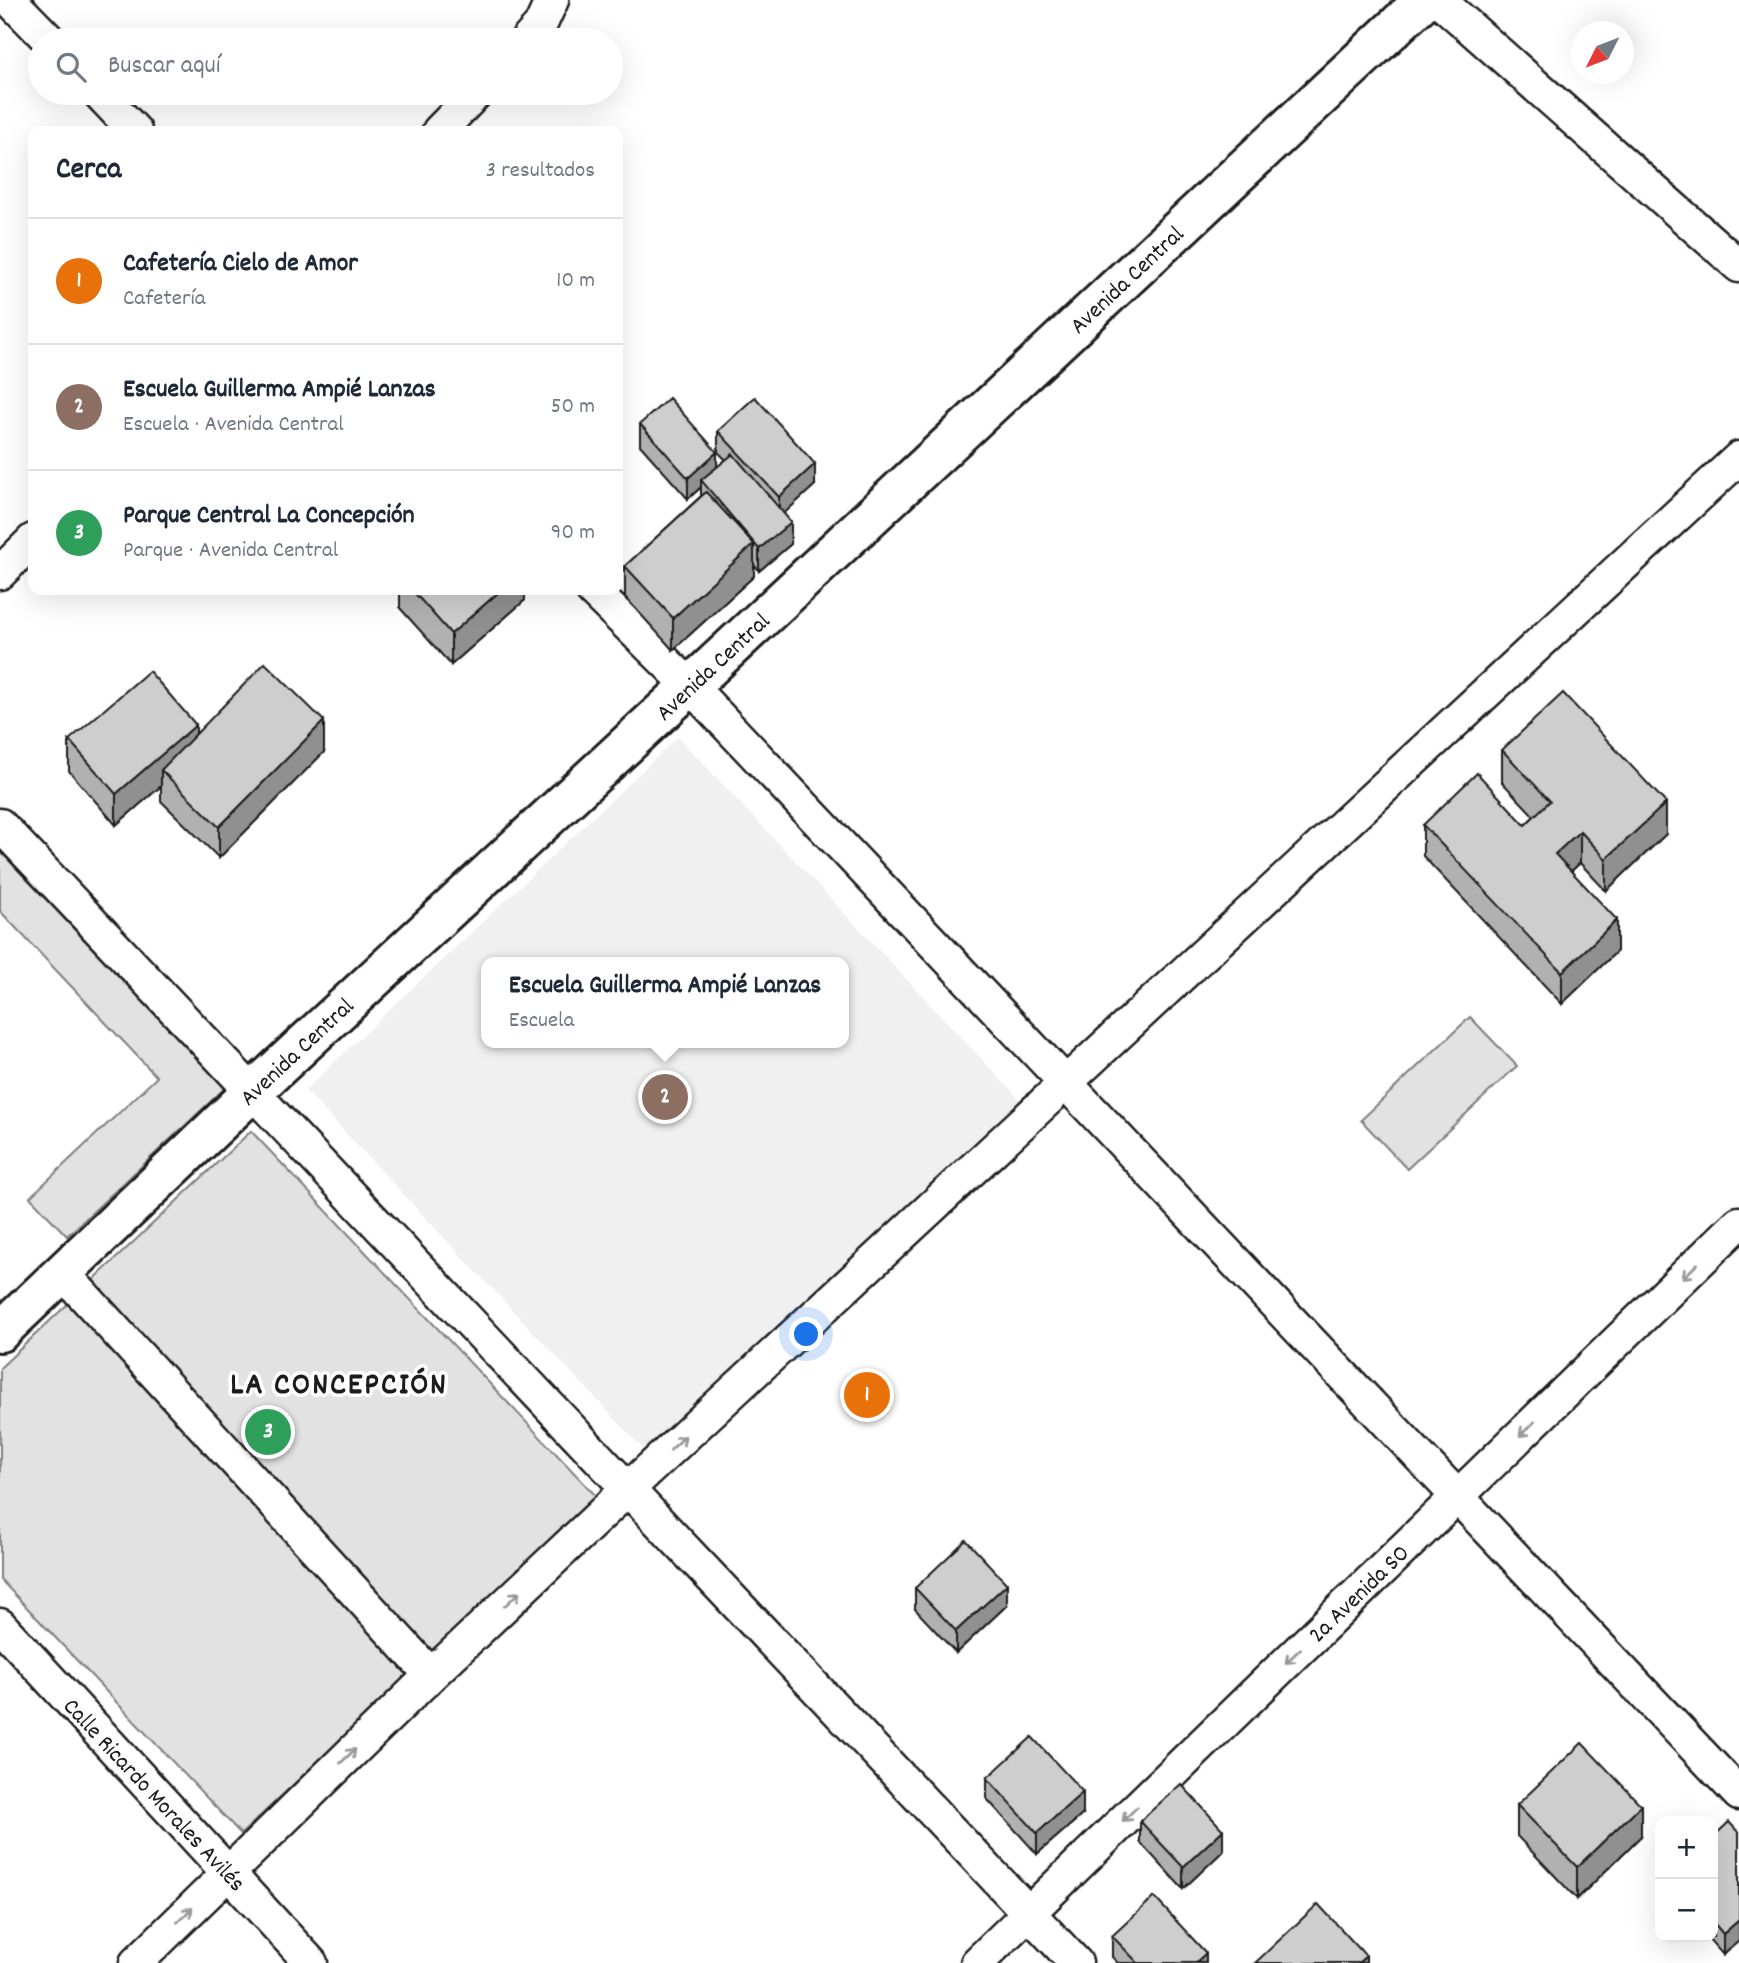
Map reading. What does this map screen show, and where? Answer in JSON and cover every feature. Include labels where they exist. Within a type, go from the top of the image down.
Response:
[{"type":"main road","name":"Avenida Central","points":[[0,1332],[252,1092],[690,687],[1424,0]]},
{"type":"street","points":[[10,0],[37,28]]},
{"type":"street","points":[[538,28],[552,0]]},
{"type":"street","points":[[1440,0],[1739,266]]},
{"type":"street","points":[[110,105],[130,126]]},
{"type":"street","points":[[444,126],[464,105]]},
{"type":"street","points":[[136,1963],[431,1675],[628,1489],[1739,458]]},
{"type":"street","points":[[0,573],[28,545]]},
{"type":"street","points":[[597,595],[690,687],[1739,1794]]},
{"type":"street","points":[[0,825],[1076,1963]]},
{"type":"street","name":"2a Avenida SO","points":[[977,1963],[1739,1223]]},
{"type":"street","points":[[62,1273],[431,1675]]},
{"type":"street","name":"Calle Ricardo Morales Avilés","points":[[0,1625],[310,1963]]},
{"type":"shaded area","points":[[678,737],[1025,1105],[652,1458],[305,1090]]},
{"type":"shaded area","points":[[0,851],[225,1088],[67,1236],[30,1197],[157,1077],[0,911]]},
{"type":"shaded area","points":[[1470,1017],[1517,1066],[1407,1169],[1361,1120]]},
{"type":"shaded area","points":[[251,1131],[597,1497],[241,1834],[0,1579],[0,1368]]},
{"type":"building","points":[[755,397],[815,464],[779,497],[718,431]]},
{"type":"building","points":[[669,398],[717,452],[688,478],[640,424]]},
{"type":"building","points":[[733,454],[791,522],[759,549],[701,480]]},
{"type":"building","points":[[706,492],[754,544],[673,618],[625,566]]},
{"type":"building","points":[[416,595],[495,595],[451,634]]},
{"type":"building","points":[[265,663],[324,721],[219,827],[161,770]]},
{"type":"building","points":[[149,671],[196,725],[116,794],[69,740]]},
{"type":"building","points":[[1563,693],[1666,803],[1606,859],[1580,831],[1555,854],[1617,920],[1562,972],[1423,825],[1477,773],[1525,825],[1550,801],[1502,750]]},
{"type":"building","points":[[966,1540],[1007,1584],[956,1631],[915,1588]]},
{"type":"building","points":[[1032,1737],[1083,1792],[1037,1833],[987,1778]]},
{"type":"building","points":[[1582,1743],[1641,1805],[1577,1867],[1517,1805]]},
{"type":"building","points":[[1181,1784],[1223,1830],[1183,1867],[1140,1821]]},
{"type":"building","points":[[1729,1822],[1739,1833],[1739,1920],[1723,1934],[1718,1928],[1718,1832]]},
{"type":"building","points":[[1154,1897],[1206,1953],[1195,1963],[1138,1963],[1112,1936]]},
{"type":"building","points":[[1318,1904],[1366,1956],[1358,1963],[1255,1963]]},
{"type":"place","name":"Escuela Guillerma Ampié Lanzas","points":[[665,1097]]},
{"type":"place","name":"Cafetería Cielo de Amor","points":[[867,1395]]},
{"type":"place","name":"Parque Central La Concepción","points":[[268,1432]]},
{"type":"district","name":"LA CONCEPCIÓN","points":[[339,1382]]}]
